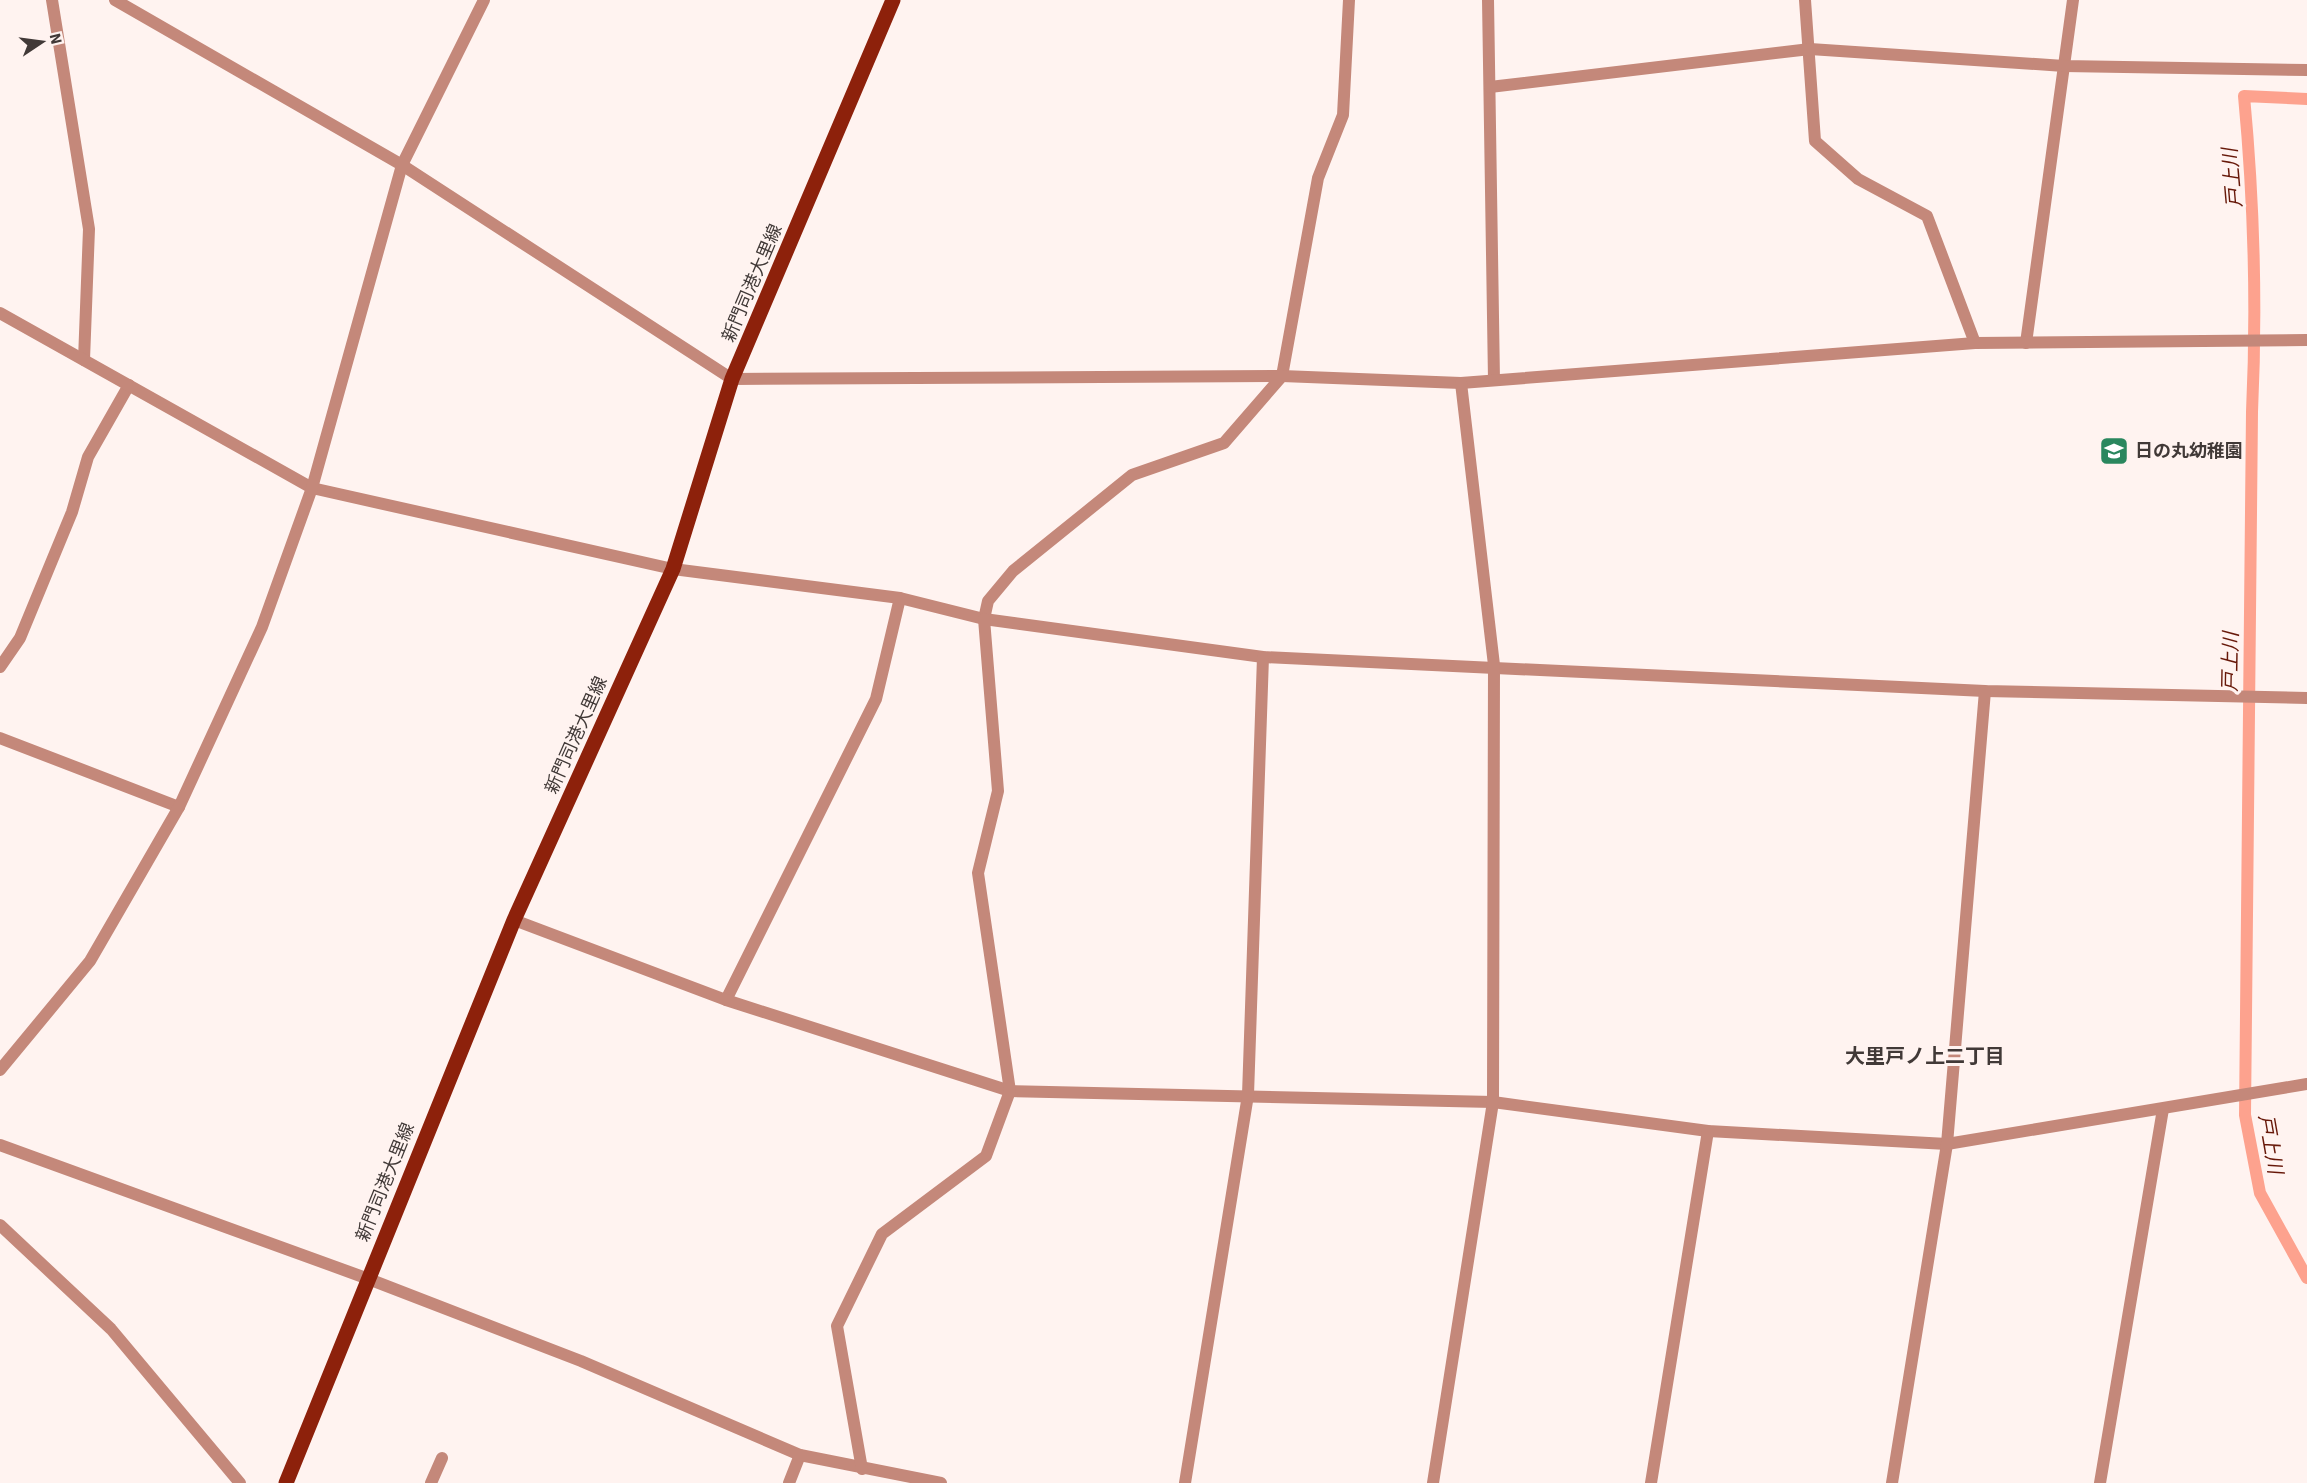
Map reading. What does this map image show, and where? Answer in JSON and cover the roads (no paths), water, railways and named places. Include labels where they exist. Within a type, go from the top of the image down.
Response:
[{"type":"main road","name":"新門司港大里線","points":[[286,1483],[366,1278],[514,920],[673,569],[732,379],[893,0]]},
{"type":"street","points":[[52,0],[89,229],[84,360]]},
{"type":"street","points":[[115,0],[402,165],[732,379],[1282,376],[1461,383],[1975,343],[2307,340]]},
{"type":"street","points":[[0,1070],[90,961],[179,807],[262,627],[312,488],[402,165],[484,0]]},
{"type":"street","points":[[862,1469],[837,1326],[882,1234],[986,1156],[1010,1091],[978,873],[998,791],[984,619],[988,601],[1013,572],[1132,475],[1224,443],[1282,376],[1318,178],[1343,115],[1349,0]]},
{"type":"street","points":[[1488,0],[1494,380]]},
{"type":"street","points":[[1805,0],[1815,141],[1858,179],[1927,216],[1975,343]]},
{"type":"street","points":[[2026,343],[2073,0]]},
{"type":"street","points":[[1490,87],[1810,49],[2064,66],[2307,70]]},
{"type":"street","points":[[0,313],[312,488],[673,569],[900,598],[984,619],[1263,657],[1494,665],[1984,691],[2307,698]]},
{"type":"street","points":[[1433,1483],[1493,1102],[1494,665],[1461,383]]},
{"type":"street","points":[[0,667],[20,638],[72,512],[88,457],[129,385]]},
{"type":"street","points":[[726,1000],[876,699],[900,598]]},
{"type":"street","points":[[1185,1483],[1248,1095],[1263,657]]},
{"type":"street","points":[[1892,1483],[1947,1144],[1984,691]]},
{"type":"street","points":[[0,738],[179,807]]},
{"type":"street","points":[[514,920],[726,1000],[1010,1091],[1493,1102],[1708,1131],[1947,1144],[2307,1084]]},
{"type":"street","points":[[2100,1483],[2163,1109]]},
{"type":"street","points":[[1651,1483],[1708,1131]]},
{"type":"street","points":[[0,1145],[366,1278],[581,1361],[800,1455],[941,1483]]},
{"type":"street","points":[[0,1225],[111,1329],[240,1483]]},
{"type":"street","points":[[789,1483],[800,1455]]},
{"type":"street","points":[[431,1483],[442,1458]]},
{"type":"waterway","name":"戸上川","points":[[2307,99],[2244,96],[2250,175],[2254,293],[2245,1115],[2260,1193],[2307,1278]]},
{"type":"place","name":"日の丸幼稚園","points":[[2114,451]]},
{"type":"district","name":"大里戸ノ上二丁目","points":[[1925,1056]]}]
